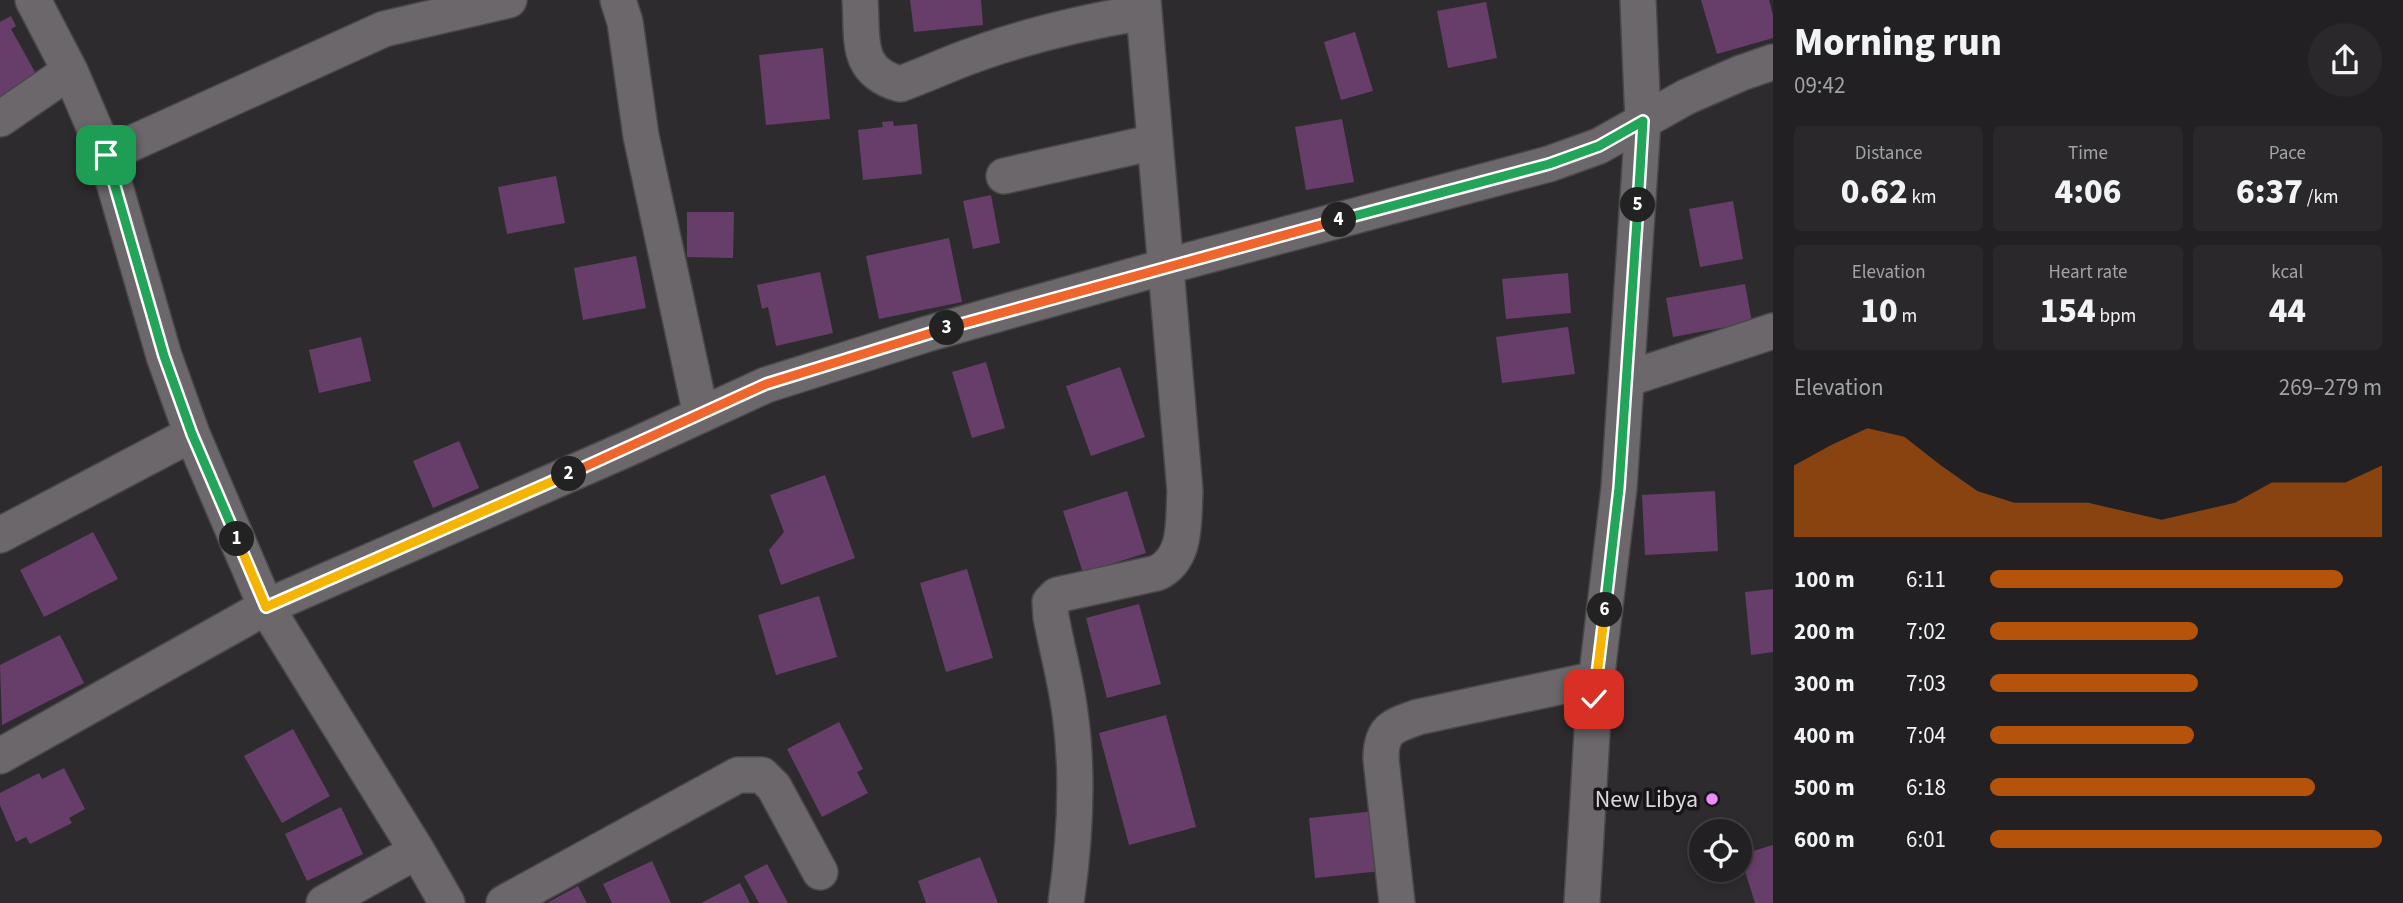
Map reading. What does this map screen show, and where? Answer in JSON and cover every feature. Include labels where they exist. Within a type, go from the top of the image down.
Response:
[{"type":"street","points":[[33,0],[70,71],[106,155],[164,356],[192,434],[266,607],[447,903]]},
{"type":"street","points":[[106,155],[380,15],[508,0]]},
{"type":"street","points":[[618,0],[625,22],[641,136],[701,415]]},
{"type":"street","points":[[860,0],[864,58],[878,74],[900,84],[950,64],[1036,36],[1144,6],[1185,491],[1181,545],[1171,565],[1157,573],[1052,598],[1049,608],[1070,713],[1076,789],[1073,854],[1066,903]]},
{"type":"street","points":[[1582,903],[1597,679],[1619,488],[1643,121],[1638,0]]},
{"type":"street","points":[[0,756],[266,607],[766,384],[926,334],[1164,267],[1549,164],[1599,146],[1686,97],[1773,62]]},
{"type":"street","points":[[0,119],[70,71]]},
{"type":"street","points":[[1004,176],[1155,142]]},
{"type":"street","points":[[1627,379],[1773,331]]},
{"type":"street","points":[[0,535],[192,434]]},
{"type":"street","points":[[1397,903],[1381,759],[1382,738],[1397,725],[1418,718],[1597,679]]},
{"type":"street","points":[[504,903],[738,775],[748,774],[762,775],[774,786],[820,872]]},
{"type":"street","points":[[324,903],[417,851]]},
{"type":"building","points":[[910,0],[981,0],[983,25],[914,32]]},
{"type":"building","points":[[1701,0],[1769,0],[1773,15],[1773,38],[1717,54]]},
{"type":"building","points":[[1486,2],[1497,58],[1448,68],[1437,11]]},
{"type":"building","points":[[11,16],[16,26],[11,29],[40,81],[0,104],[0,22]]},
{"type":"building","points":[[1355,32],[1373,91],[1341,100],[1324,42]]},
{"type":"building","points":[[823,48],[830,119],[766,125],[759,55]]},
{"type":"building","points":[[1342,119],[1354,182],[1306,190],[1295,127]]},
{"type":"building","points":[[893,121],[894,126],[917,124],[922,174],[863,180],[858,130],[883,127],[882,122]]},
{"type":"building","points":[[556,176],[565,223],[507,234],[498,187]]},
{"type":"building","points":[[991,195],[1000,243],[973,249],[963,201]]},
{"type":"building","points":[[1733,201],[1743,259],[1700,267],[1689,209]]},
{"type":"building","points":[[687,212],[734,212],[733,258],[687,257]]},
{"type":"building","points":[[949,238],[962,302],[879,319],[866,256]]},
{"type":"building","points":[[636,256],[646,308],[583,320],[574,268]]},
{"type":"building","points":[[820,272],[833,333],[776,346],[768,307],[762,309],[757,285]]},
{"type":"building","points":[[1568,273],[1571,313],[1506,319],[1502,279]]},
{"type":"building","points":[[1745,284],[1752,322],[1673,337],[1666,298]]},
{"type":"building","points":[[1568,327],[1575,374],[1502,383],[1496,337]]},
{"type":"building","points":[[361,337],[371,381],[319,393],[309,350]]},
{"type":"building","points":[[986,362],[1005,428],[972,438],[952,372]]},
{"type":"building","points":[[1120,367],[1145,437],[1091,456],[1066,386]]},
{"type":"building","points":[[459,441],[479,488],[433,508],[413,461]]},
{"type":"building","points":[[825,475],[855,558],[781,585],[769,550],[784,532],[770,495]]},
{"type":"building","points":[[1127,491],[1146,553],[1083,573],[1063,511]]},
{"type":"building","points":[[1715,491],[1718,551],[1645,555],[1642,495]]},
{"type":"building","points":[[93,532],[118,579],[44,617],[20,570]]},
{"type":"building","points":[[967,569],[993,658],[946,672],[920,583]]},
{"type":"building","points":[[1773,589],[1773,652],[1751,655],[1745,592]]},
{"type":"building","points":[[819,596],[837,657],[776,675],[758,615]]},
{"type":"building","points":[[1139,604],[1161,684],[1107,698],[1086,618]]},
{"type":"building","points":[[60,635],[84,683],[2,725],[0,665]]},
{"type":"building","points":[[1166,715],[1196,827],[1129,845],[1099,733]]},
{"type":"building","points":[[839,722],[863,769],[857,772],[868,793],[822,817],[787,749]]},
{"type":"building","points":[[293,729],[330,796],[282,823],[244,756]]},
{"type":"building","points":[[64,768],[85,809],[69,818],[72,823],[30,844],[26,837],[16,842],[0,805],[0,793],[39,773],[42,779]]},
{"type":"building","points":[[341,807],[363,854],[307,881],[285,834]]},
{"type":"building","points":[[1375,811],[1381,871],[1315,878],[1309,818]]},
{"type":"building","points":[[1773,845],[1773,903],[1755,903],[1748,882],[1752,882],[1752,851]]},
{"type":"building","points":[[980,857],[998,903],[926,903],[918,881]]},
{"type":"building","points":[[652,861],[671,903],[612,903],[603,884]]},
{"type":"building","points":[[767,864],[788,903],[759,903],[744,876]]},
{"type":"building","points":[[740,883],[750,903],[701,903]]},
{"type":"building","points":[[578,886],[587,903],[547,903]]},
{"type":"place","name":"New Libya","points":[[1712,799]]},
{"type":"route","points":[[106,155],[164,356],[192,434],[266,607],[629,448],[766,384],[926,334],[1164,267],[1549,164],[1599,146],[1643,121],[1619,488],[1594,699]]}]
